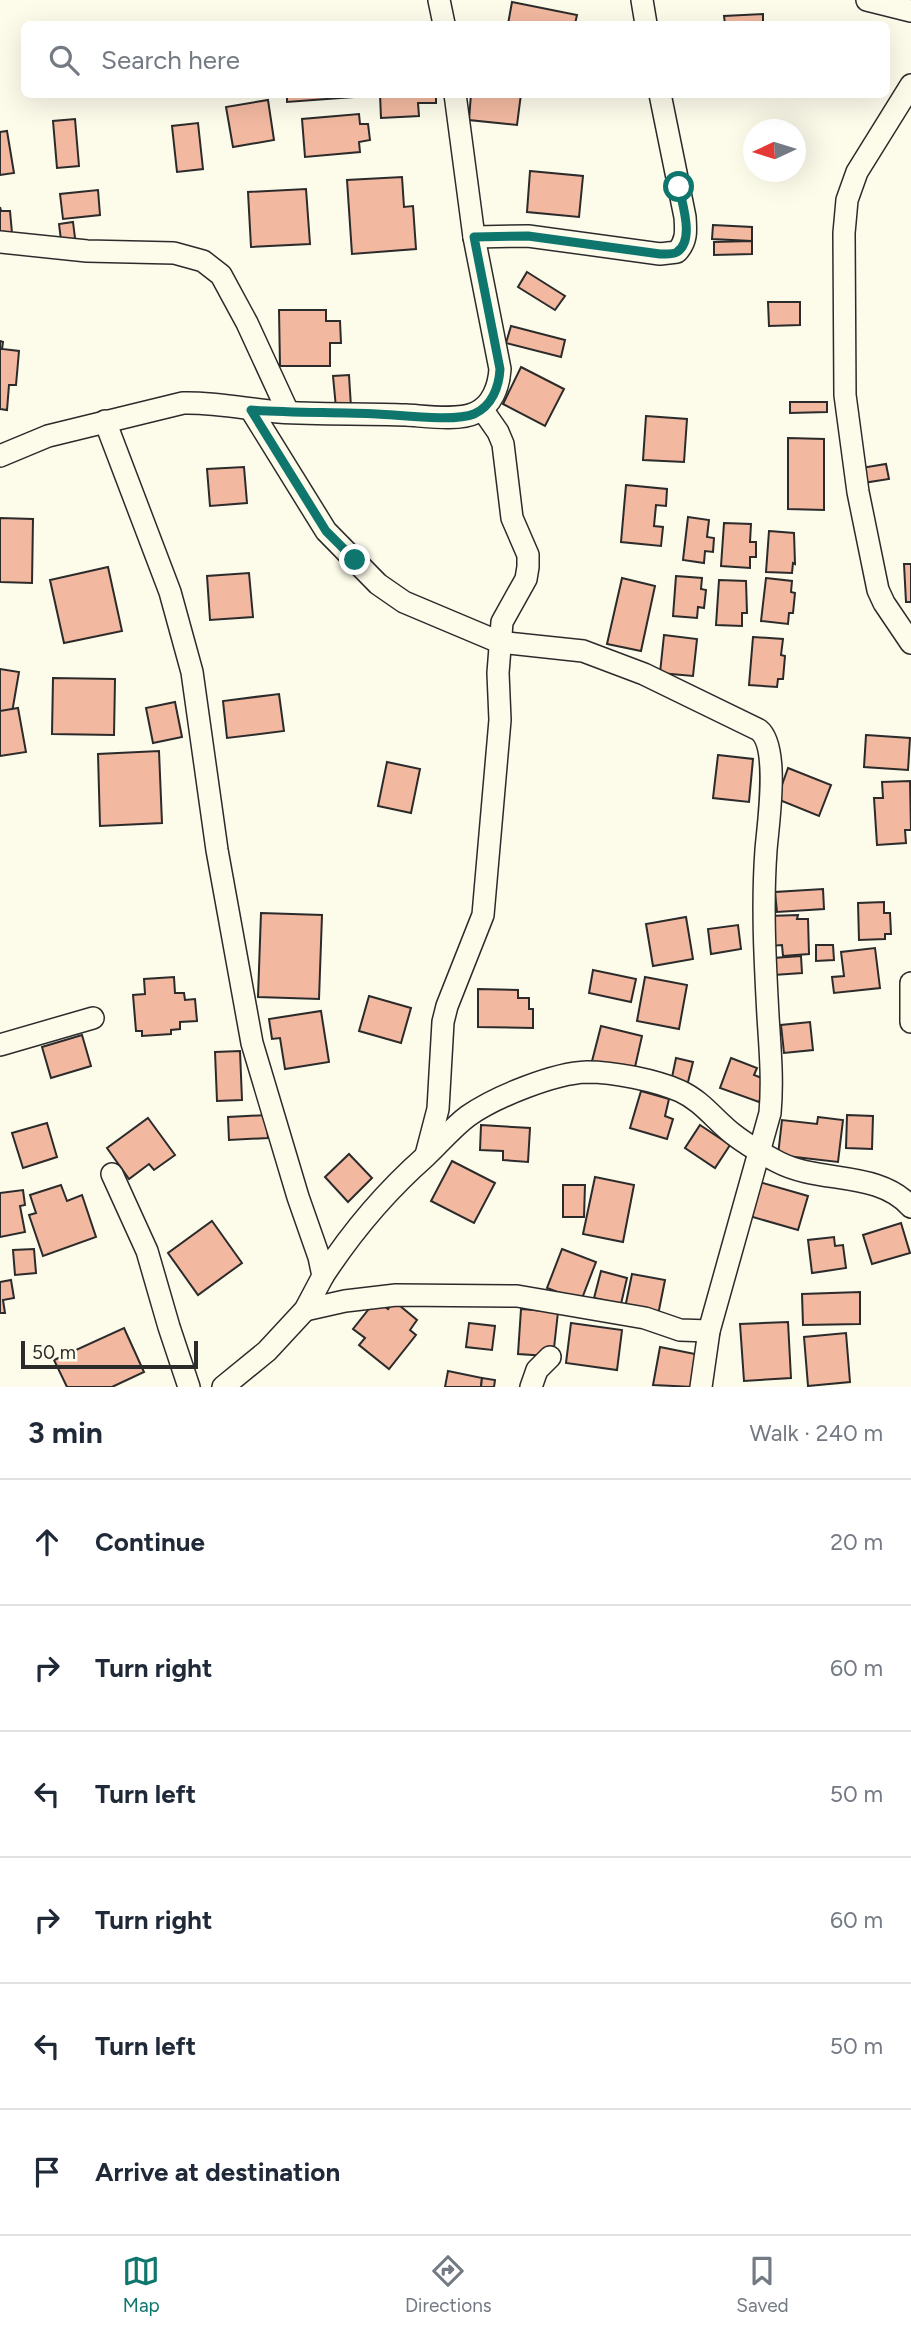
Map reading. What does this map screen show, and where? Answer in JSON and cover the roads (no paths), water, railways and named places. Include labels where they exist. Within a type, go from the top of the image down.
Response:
[{"type":"street","points":[[439,0],[442,21]]},
{"type":"street","points":[[642,0],[646,21]]},
{"type":"street","points":[[867,0],[911,10]]},
{"type":"street","points":[[911,85],[857,172],[847,200],[844,314],[845,395],[858,492],[878,590],[911,643]]},
{"type":"street","points":[[0,456],[34,440],[183,402],[288,412],[466,416],[482,409],[499,384],[500,369],[474,237],[456,98]]},
{"type":"street","points":[[474,237],[528,236],[660,254],[677,252],[684,243],[685,217],[661,98]]},
{"type":"street","points":[[0,242],[87,251],[174,253],[203,261],[221,275],[247,323],[288,412]]},
{"type":"street","points":[[426,1156],[438,1109],[443,1022],[483,915],[500,720],[499,642],[502,622],[526,579],[529,560],[512,518],[503,444],[482,409]]},
{"type":"street","points":[[251,410],[326,531],[378,584],[404,602],[499,642],[583,651],[644,674],[759,730],[766,739],[771,777],[764,871],[764,940],[772,1097],[770,1113],[709,1331],[701,1387]]},
{"type":"street","points":[[105,421],[170,592],[192,672],[217,850],[252,1043],[323,1276]]},
{"type":"street","points":[[911,983],[911,1022]]},
{"type":"street","points":[[0,1045],[93,1018]]},
{"type":"street","points":[[223,1387],[267,1351],[305,1310],[323,1276],[365,1216],[409,1170],[465,1118],[490,1101],[539,1083],[588,1072],[658,1083],[695,1099],[733,1134],[758,1152],[787,1167],[878,1185],[901,1197],[911,1207]]},
{"type":"street","points":[[112,1174],[147,1251],[189,1387]]},
{"type":"street","points":[[305,1310],[345,1301],[396,1295],[517,1296],[645,1318],[680,1329],[709,1331]]},
{"type":"street","points":[[531,1387],[537,1370],[550,1357]]}]
